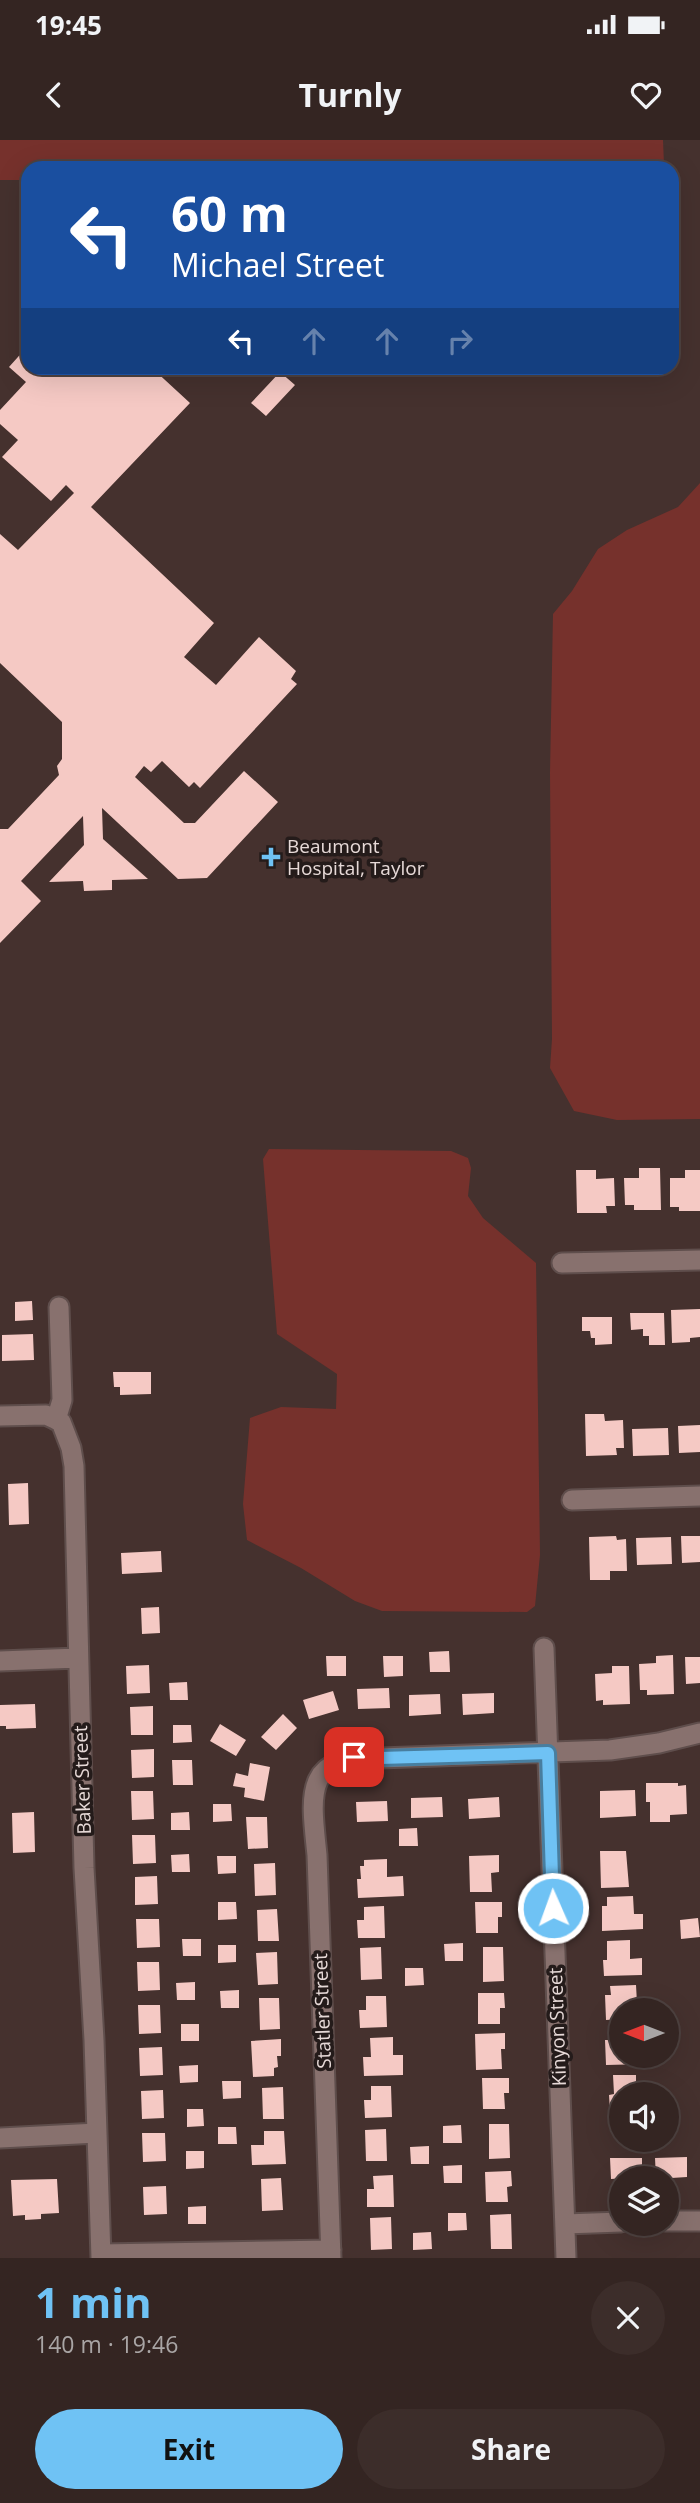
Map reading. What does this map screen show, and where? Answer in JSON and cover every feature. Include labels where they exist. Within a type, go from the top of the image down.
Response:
[{"type":"street","points":[[562,1264],[700,1260]]},
{"type":"street","points":[[0,1416],[38,1415],[56,1420],[62,1400],[59,1307]]},
{"type":"street","name":"Baker Street","points":[[56,1420],[61,1422],[74,1465],[84,1868],[101,2256]]},
{"type":"street","points":[[572,1500],[700,1496]]},
{"type":"street","name":"Kinyon Street","points":[[544,1647],[566,2258]]},
{"type":"street","points":[[0,1661],[78,1658]]},
{"type":"street","points":[[548,1753],[610,1750],[659,1743],[700,1733]]},
{"type":"street","name":"Statler Street","points":[[331,2254],[317,1855],[312,1805],[316,1784],[328,1769],[342,1760],[354,1757],[548,1753]]},
{"type":"street","points":[[0,2138],[97,2133]]},
{"type":"street","points":[[679,2221],[700,2221]]},
{"type":"street","points":[[565,2224],[609,2222]]},
{"type":"street","points":[[101,2256],[331,2254]]},
{"type":"shaded area","points":[[0,140],[663,140],[664,161],[21,161],[21,180],[0,180]]},
{"type":"shaded area","points":[[700,483],[700,1119],[617,1120],[574,1111],[550,1068],[553,614],[572,591],[598,549],[627,530],[678,507]]},
{"type":"shaded area","points":[[269,1149],[451,1151],[468,1158],[471,1168],[468,1196],[483,1218],[536,1263],[540,1555],[535,1606],[527,1612],[382,1611],[355,1601],[301,1568],[247,1540],[243,1504],[250,1418],[281,1407],[336,1409],[337,1374],[277,1334],[263,1159]]},
{"type":"building","points":[[21,354],[21,375],[160,375],[190,403],[91,507],[214,623],[184,657],[216,685],[259,637],[296,671],[291,679],[297,684],[200,788],[194,782],[189,787],[162,761],[151,772],[144,766],[135,777],[184,823],[195,823],[244,771],[278,802],[207,878],[178,879],[102,808],[103,839],[148,879],[112,880],[112,890],[84,891],[83,881],[49,882],[84,845],[83,816],[21,881],[41,901],[0,943],[0,829],[8,829],[59,775],[57,766],[62,759],[62,722],[0,663],[0,534],[18,550],[74,493],[66,485],[51,501],[2,457],[18,440],[0,424],[0,410],[26,382],[9,367]]},
{"type":"building","points":[[277,375],[283,375],[295,385],[266,416],[251,403]]},
{"type":"building","points":[[639,1168],[660,1168],[661,1210],[634,1210],[634,1205],[625,1205],[624,1178],[639,1178]]},
{"type":"building","points":[[576,1170],[596,1170],[596,1179],[614,1178],[615,1206],[606,1206],[607,1213],[577,1213]]},
{"type":"building","points":[[685,1170],[700,1170],[700,1211],[679,1211],[679,1207],[670,1207],[670,1178],[685,1178]]},
{"type":"building","points":[[32,1301],[33,1320],[15,1321],[15,1302]]},
{"type":"building","points":[[700,1309],[700,1337],[690,1338],[690,1342],[672,1343],[671,1310]]},
{"type":"building","points":[[630,1313],[664,1313],[665,1345],[649,1345],[649,1336],[643,1336],[643,1329],[631,1330]]},
{"type":"building","points":[[582,1317],[612,1317],[612,1344],[595,1345],[595,1338],[591,1338],[590,1331],[582,1331]]},
{"type":"building","points":[[33,1334],[34,1360],[2,1361],[2,1335]]},
{"type":"building","points":[[113,1372],[151,1372],[151,1394],[120,1395],[120,1387],[114,1387]]},
{"type":"building","points":[[585,1414],[604,1414],[605,1421],[623,1420],[624,1448],[616,1448],[617,1455],[586,1456]]},
{"type":"building","points":[[700,1425],[700,1452],[679,1453],[678,1426]]},
{"type":"building","points":[[668,1428],[669,1455],[633,1456],[632,1429]]},
{"type":"building","points":[[28,1483],[29,1524],[9,1525],[8,1484]]},
{"type":"building","points":[[616,1536],[617,1540],[626,1539],[627,1571],[610,1571],[610,1580],[590,1580],[589,1537]]},
{"type":"building","points":[[681,1536],[700,1536],[700,1562],[682,1563]]},
{"type":"building","points":[[671,1537],[672,1564],[637,1565],[636,1538]]},
{"type":"building","points":[[161,1551],[162,1572],[122,1574],[121,1553]]},
{"type":"building","points":[[159,1607],[160,1633],[142,1634],[141,1608]]},
{"type":"building","points":[[449,1651],[450,1672],[430,1672],[429,1652]]},
{"type":"building","points":[[673,1655],[674,1694],[647,1695],[647,1690],[640,1690],[639,1664],[656,1663],[656,1656]]},
{"type":"building","points":[[326,1656],[346,1656],[346,1676],[327,1676]]},
{"type":"building","points":[[383,1656],[403,1656],[403,1676],[384,1677]]},
{"type":"building","points":[[685,1657],[700,1657],[700,1683],[686,1684]]},
{"type":"building","points":[[149,1665],[150,1693],[127,1694],[126,1666]]},
{"type":"building","points":[[612,1666],[629,1666],[630,1704],[603,1705],[603,1700],[596,1701],[595,1674],[612,1673]]},
{"type":"building","points":[[187,1682],[188,1700],[170,1700],[169,1683]]},
{"type":"building","points":[[389,1688],[390,1708],[358,1709],[357,1689]]},
{"type":"building","points":[[333,1691],[339,1710],[309,1719],[303,1700]]},
{"type":"building","points":[[494,1693],[494,1713],[463,1715],[462,1694]]},
{"type":"building","points":[[440,1694],[441,1714],[409,1716],[409,1695]]},
{"type":"building","points":[[35,1704],[36,1728],[6,1729],[6,1726],[0,1726],[0,1705]]},
{"type":"building","points":[[153,1706],[153,1735],[131,1735],[130,1707]]},
{"type":"building","points":[[283,1714],[297,1728],[276,1750],[261,1737]]},
{"type":"building","points":[[220,1724],[246,1740],[236,1756],[210,1741]]},
{"type":"building","points":[[173,1725],[191,1725],[192,1742],[173,1743]]},
{"type":"building","points":[[154,1749],[154,1777],[132,1778],[131,1750]]},
{"type":"building","points":[[172,1760],[192,1760],[193,1785],[173,1785]]},
{"type":"building","points":[[250,1763],[270,1767],[264,1801],[244,1797],[245,1788],[233,1786],[236,1773],[248,1776]]},
{"type":"building","points":[[646,1783],[686,1785],[687,1814],[670,1815],[670,1822],[650,1822]]},
{"type":"building","points":[[635,1790],[636,1816],[600,1818],[600,1791]]},
{"type":"building","points":[[131,1791],[153,1791],[154,1819],[132,1820]]},
{"type":"building","points":[[442,1797],[443,1817],[411,1818],[411,1798]]},
{"type":"building","points":[[499,1797],[500,1817],[469,1819],[468,1799]]},
{"type":"building","points":[[387,1801],[388,1821],[357,1822],[356,1802]]},
{"type":"building","points":[[213,1804],[231,1804],[232,1821],[213,1822]]},
{"type":"building","points":[[34,1812],[35,1852],[13,1853],[12,1813]]},
{"type":"building","points":[[189,1812],[190,1830],[171,1830],[171,1813]]},
{"type":"building","points":[[246,1817],[267,1817],[268,1848],[248,1849]]},
{"type":"building","points":[[417,1828],[418,1846],[399,1846],[399,1829]]},
{"type":"building","points":[[132,1835],[155,1835],[156,1863],[133,1864]]},
{"type":"building","points":[[600,1851],[626,1851],[629,1887],[601,1888]]},
{"type":"building","points":[[189,1854],[190,1872],[172,1872],[171,1855]]},
{"type":"building","points":[[499,1855],[499,1872],[491,1873],[492,1892],[470,1892],[469,1856]]},
{"type":"building","points":[[217,1856],[236,1856],[236,1873],[218,1874]]},
{"type":"building","points":[[387,1859],[387,1877],[403,1876],[404,1896],[358,1898],[357,1879],[361,1879],[360,1866],[364,1866],[364,1860]]},
{"type":"building","points":[[275,1863],[276,1895],[255,1896],[254,1864]]},
{"type":"building","points":[[157,1876],[158,1904],[135,1905],[135,1877]]},
{"type":"building","points":[[633,1896],[634,1914],[643,1914],[643,1929],[602,1931],[602,1906],[607,1906],[607,1897]]},
{"type":"building","points":[[218,1902],[236,1902],[237,1919],[218,1920]]},
{"type":"building","points":[[475,1902],[502,1902],[498,1933],[476,1933]]},
{"type":"building","points":[[384,1906],[385,1938],[358,1938],[357,1920],[364,1920],[364,1907]]},
{"type":"building","points":[[277,1909],[279,1941],[258,1941],[257,1910]]},
{"type":"building","points":[[698,1918],[700,1937],[681,1939],[680,1920]]},
{"type":"building","points":[[136,1919],[159,1919],[160,1947],[137,1948]]},
{"type":"building","points":[[182,1939],[201,1939],[201,1956],[183,1956]]},
{"type":"building","points":[[630,1940],[630,1959],[642,1958],[642,1975],[604,1976],[603,1960],[607,1960],[607,1941]]},
{"type":"building","points":[[463,1943],[463,1961],[445,1961],[444,1944]]},
{"type":"building","points":[[218,1945],[236,1945],[236,1962],[218,1963]]},
{"type":"building","points":[[381,1947],[382,1979],[361,1980],[360,1948]]},
{"type":"building","points":[[483,1947],[503,1947],[504,1981],[483,1982]]},
{"type":"building","points":[[277,1952],[278,1984],[258,1985],[256,1953]]},
{"type":"building","points":[[137,1962],[159,1962],[160,1990],[138,1991]]},
{"type":"building","points":[[405,1968],[423,1968],[424,1985],[405,1986]]},
{"type":"building","points":[[195,1982],[195,2000],[177,2000],[176,1983]]},
{"type":"building","points":[[636,1985],[637,1998],[609,1998],[609,2020],[606,2020],[605,1995],[611,1995],[610,1986]]},
{"type":"building","points":[[239,1990],[239,2008],[221,2008],[220,1991]]},
{"type":"building","points":[[478,1993],[504,1993],[505,2008],[500,2008],[500,2024],[478,2024]]},
{"type":"building","points":[[366,1996],[386,1996],[387,2027],[360,2028],[359,2010],[366,2010]]},
{"type":"building","points":[[259,1998],[279,1998],[280,2029],[260,2030]]},
{"type":"building","points":[[138,2005],[160,2005],[161,2033],[139,2034]]},
{"type":"building","points":[[181,2024],[199,2024],[199,2041],[181,2041]]},
{"type":"building","points":[[505,2033],[505,2049],[501,2049],[502,2069],[476,2070],[475,2034]]},
{"type":"building","points":[[393,2037],[393,2055],[403,2055],[403,2075],[364,2076],[363,2057],[371,2057],[370,2038]]},
{"type":"building","points":[[281,2039],[281,2056],[277,2056],[278,2067],[274,2068],[274,2076],[253,2077],[251,2041]]},
{"type":"building","points":[[605,2040],[609,2040],[609,2065],[606,2065]]},
{"type":"building","points":[[162,2047],[163,2075],[140,2076],[139,2048]]},
{"type":"building","points":[[198,2065],[198,2082],[180,2083],[179,2066]]},
{"type":"building","points":[[613,2075],[636,2075],[636,2082],[613,2082]]},
{"type":"building","points":[[482,2078],[509,2078],[509,2093],[504,2093],[505,2109],[483,2109]]},
{"type":"building","points":[[222,2081],[241,2081],[241,2098],[223,2099]]},
{"type":"building","points":[[371,2086],[391,2086],[392,2117],[365,2118],[364,2100],[371,2100]]},
{"type":"building","points":[[283,2087],[284,2119],[263,2119],[262,2088]]},
{"type":"building","points":[[163,2090],[164,2118],[142,2119],[141,2091]]},
{"type":"building","points":[[187,2109],[203,2109],[204,2126],[187,2127]]},
{"type":"building","points":[[489,2124],[509,2124],[510,2158],[489,2159]]},
{"type":"building","points":[[461,2125],[462,2143],[443,2143],[443,2126]]},
{"type":"building","points":[[218,2127],[236,2127],[237,2144],[218,2144]]},
{"type":"building","points":[[386,2129],[387,2161],[366,2161],[365,2130]]},
{"type":"building","points":[[264,2131],[284,2131],[286,2164],[252,2165],[251,2145],[264,2145]]},
{"type":"building","points":[[142,2133],[165,2133],[166,2161],[143,2162]]},
{"type":"building","points":[[429,2146],[429,2164],[411,2164],[410,2147]]},
{"type":"building","points":[[186,2151],[204,2151],[204,2168],[186,2169]]},
{"type":"building","points":[[687,2157],[687,2177],[679,2178],[679,2166],[655,2166],[655,2158]]},
{"type":"building","points":[[610,2158],[642,2158],[642,2166],[610,2166]]},
{"type":"building","points":[[462,2165],[462,2183],[444,2183],[443,2166]]},
{"type":"building","points":[[511,2171],[512,2186],[507,2187],[508,2202],[486,2202],[485,2172]]},
{"type":"building","points":[[393,2175],[394,2207],[367,2207],[367,2189],[374,2189],[373,2176]]},
{"type":"building","points":[[281,2178],[283,2210],[262,2211],[261,2179]]},
{"type":"building","points":[[57,2179],[59,2213],[41,2214],[41,2219],[25,2220],[25,2215],[13,2216],[11,2180]]},
{"type":"building","points":[[166,2186],[167,2214],[144,2215],[143,2187]]},
{"type":"building","points":[[206,2206],[206,2224],[188,2224],[188,2207]]},
{"type":"building","points":[[448,2213],[466,2213],[467,2230],[448,2231]]},
{"type":"building","points":[[511,2214],[512,2249],[491,2249],[490,2215]]},
{"type":"building","points":[[391,2217],[392,2249],[371,2250],[370,2218]]},
{"type":"building","points":[[431,2232],[432,2249],[413,2250],[413,2233]]},
{"type":"place","name":"Beaumont Hospital, Taylor","points":[[271,857]]},
{"type":"route","points":[[354,1757],[548,1753],[553,1908]]}]
